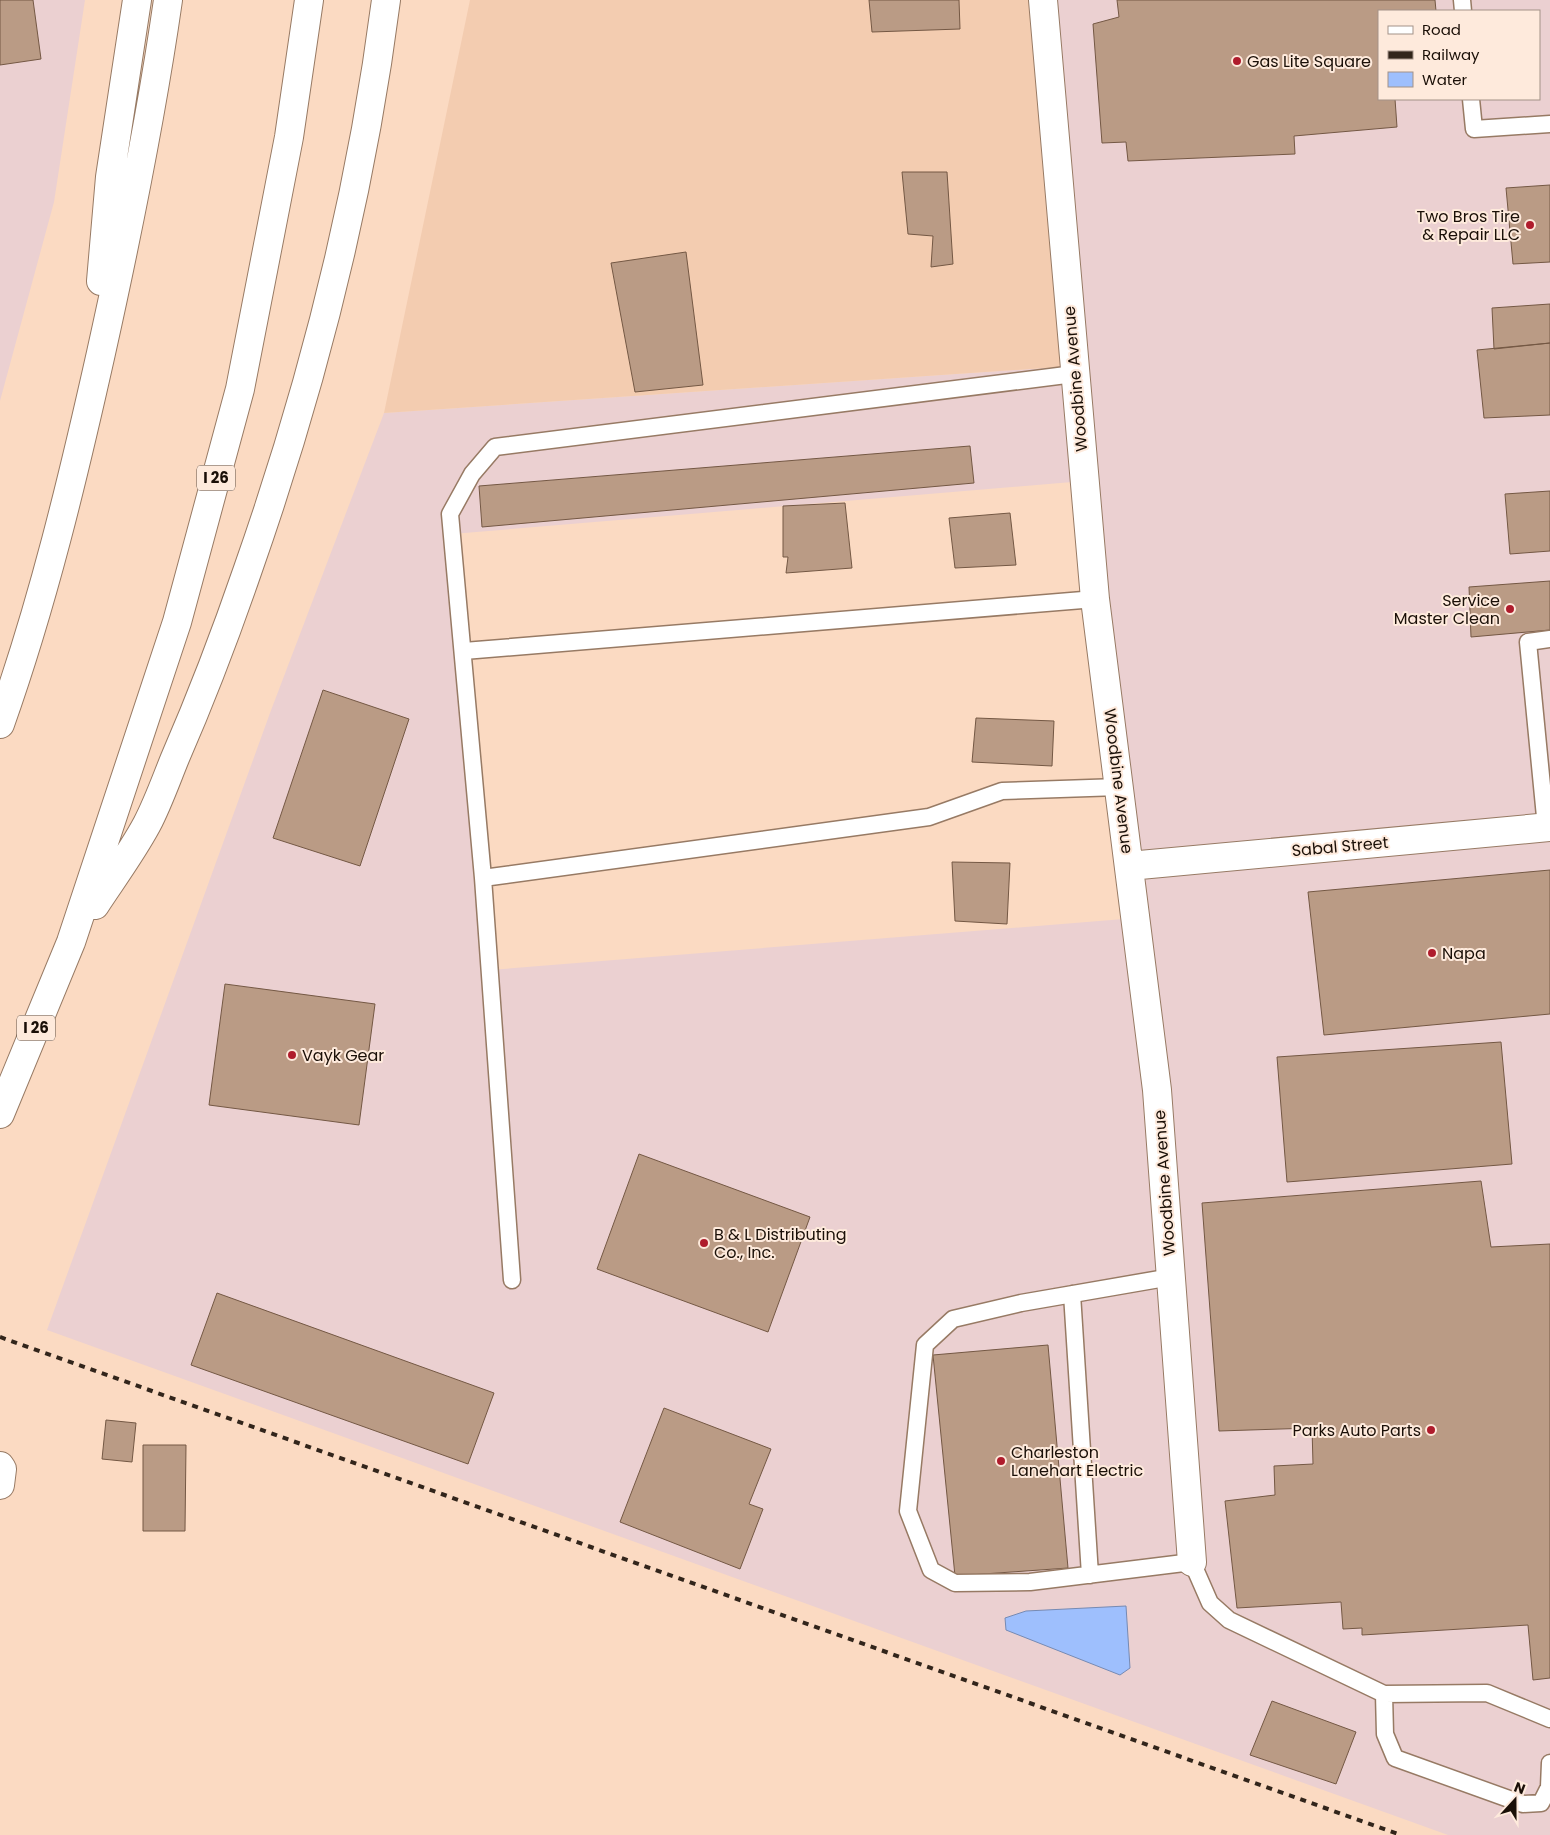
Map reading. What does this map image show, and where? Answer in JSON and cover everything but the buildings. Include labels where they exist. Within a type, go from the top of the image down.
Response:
[{"type":"main road","points":[[73,478],[104,266],[110,177],[137,0]]},
{"type":"main road","points":[[0,724],[14,684],[73,478],[135,200],[168,0]]},
{"type":"main road","name":"I 26","points":[[0,1114],[71,942],[177,622],[240,389],[289,137],[309,0]]},
{"type":"main road","points":[[71,942],[146,825],[192,720],[237,602],[276,489],[310,376],[339,262],[376,80],[386,0]]},
{"type":"main road","name":"Woodbine Avenue","points":[[1043,0],[1095,599],[1157,1090],[1192,1562]]},
{"type":"main road","name":"Sabal Street","points":[[1130,866],[1548,827]]},
{"type":"main road","points":[[0,1466],[2,1469],[0,1485]]},
{"type":"lane","points":[[1471,100],[1474,129],[1550,124]]},
{"type":"lane","points":[[512,1280],[483,878],[464,651],[450,514],[472,474],[495,447],[1074,374]]},
{"type":"lane","points":[[464,651],[1095,599]]},
{"type":"lane","points":[[1548,827],[1528,642],[1550,639]]},
{"type":"lane","points":[[483,878],[928,817],[1002,791],[1120,787]]},
{"type":"lane","points":[[1171,1277],[1072,1294],[953,1319],[925,1345],[908,1510],[931,1570],[955,1583],[1030,1582],[1192,1562],[1210,1603],[1229,1620],[1384,1694],[1486,1693],[1550,1719]]},
{"type":"lane","points":[[1072,1294],[1090,1575]]},
{"type":"lane","points":[[1384,1694],[1385,1734],[1395,1758],[1523,1804],[1542,1803],[1549,1788],[1550,1763]]},
{"type":"shaded area","points":[[0,0],[85,0],[54,202],[0,401]]},
{"type":"shaded area","points":[[470,0],[1043,0],[1073,366],[384,413]]},
{"type":"shaded area","points":[[1043,0],[1550,0],[1550,1835],[1448,1835],[47,1330],[270,713],[384,413],[1073,366]],"holes":[[[1084,481],[1136,918],[490,970],[452,534]]]},
{"type":"water","points":[[1126,1606],[1130,1668],[1120,1675],[1006,1630],[1005,1618],[1026,1611]]},
{"type":"railway","points":[[0,1337],[1401,1835]]},
{"type":"place","name":"Gas Lite Square","points":[[1237,61]]},
{"type":"place","name":"Two Bros Tire & Repair LLC","points":[[1530,225]]},
{"type":"place","name":"Service Master Clean","points":[[1510,609]]},
{"type":"place","name":"Napa","points":[[1432,953]]},
{"type":"place","name":"Vayk Gear","points":[[292,1055]]},
{"type":"place","name":"B & L Distributing Co., Inc.","points":[[704,1243]]},
{"type":"place","name":"Parks Auto Parts","points":[[1431,1430]]},
{"type":"place","name":"Charleston Lanehart Electric","points":[[1001,1461]]}]
